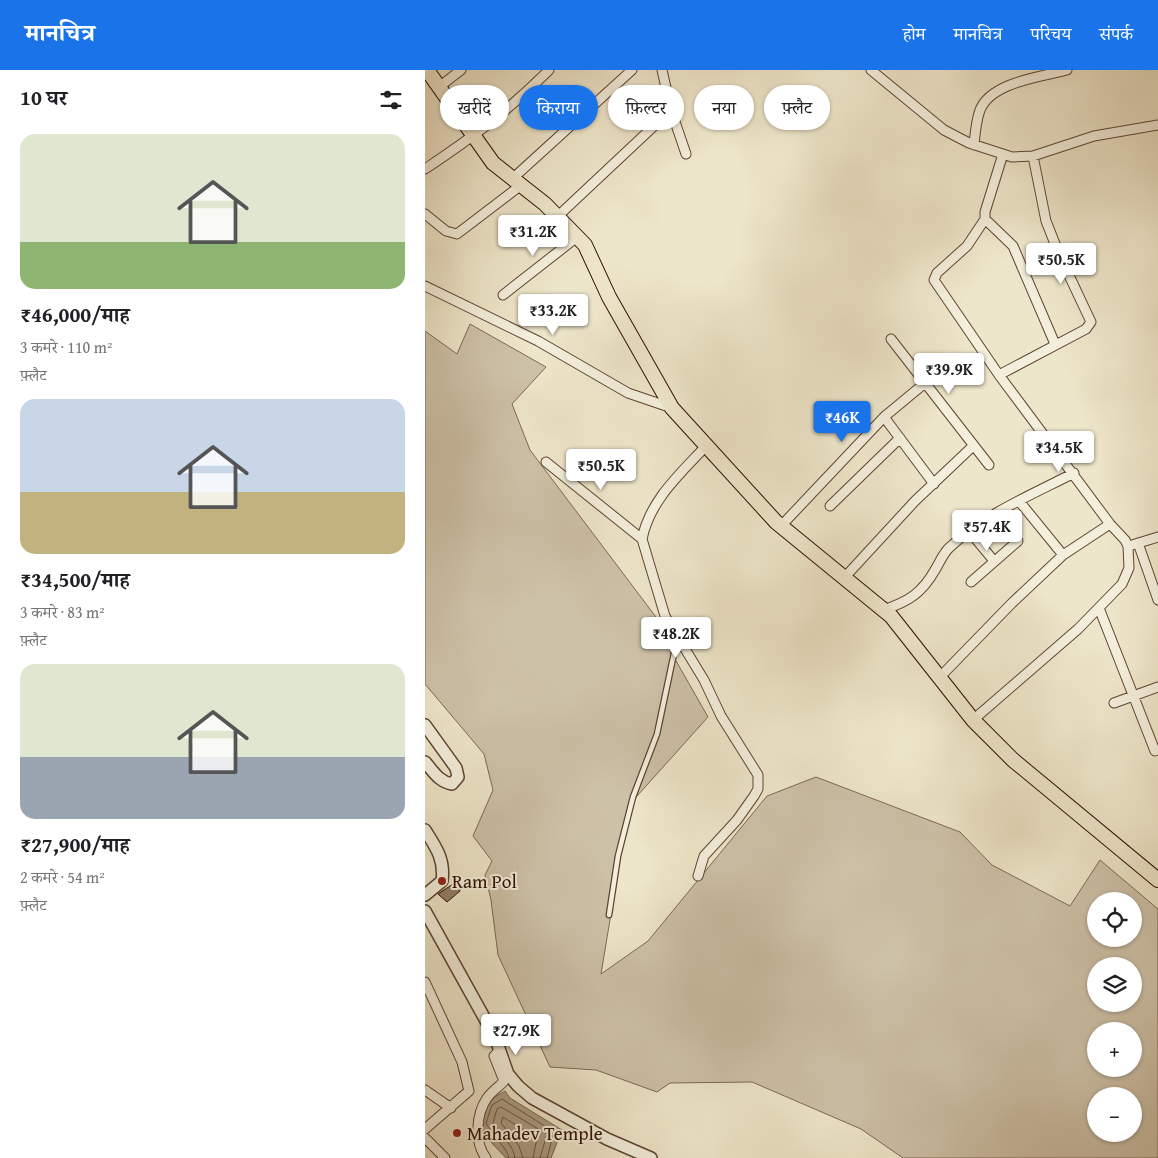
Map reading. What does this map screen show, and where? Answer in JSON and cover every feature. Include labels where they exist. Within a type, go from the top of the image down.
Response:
[{"type":"main road","points":[[427,74],[439,87],[493,163],[545,204],[585,246],[609,296],[672,408],[706,446],[781,526],[891,616],[973,720],[1013,760],[1158,880]]},
{"type":"street","points":[[439,87],[461,70]]},
{"type":"street","points":[[425,214],[446,231],[457,234],[516,183],[631,70]]},
{"type":"street","points":[[663,70],[666,85]]},
{"type":"street","points":[[872,70],[934,123],[956,137],[1011,157],[1033,156],[1094,136],[1158,125]]},
{"type":"street","points":[[974,144],[979,112],[991,94],[1010,85],[1067,70]]},
{"type":"street","points":[[425,169],[473,137],[502,114],[545,71]]},
{"type":"street","points":[[557,217],[650,130]]},
{"type":"street","points":[[677,130],[685,154]]},
{"type":"street","points":[[973,720],[1099,608],[1127,576],[1129,568],[1128,546],[1125,540],[1110,524],[999,375],[934,280],[937,273],[967,246],[985,219],[985,212],[1003,154]]},
{"type":"street","points":[[999,375],[1086,329],[1091,322],[1046,221],[1033,156]]},
{"type":"street","points":[[985,219],[1013,246],[1055,344]]},
{"type":"street","points":[[503,295],[577,237]]},
{"type":"street","points":[[425,286],[538,341],[628,393],[672,408]]},
{"type":"street","points":[[891,339],[989,465]]},
{"type":"street","points":[[781,526],[884,417],[925,382]]},
{"type":"street","points":[[884,417],[934,484]]},
{"type":"street","points":[[831,506],[900,438]]},
{"type":"street","points":[[697,876],[704,856],[747,807],[758,789],[759,782],[754,766],[721,716],[704,680],[677,638],[660,604],[642,539],[644,527],[655,504],[706,446]]},
{"type":"street","points":[[844,578],[973,446]]},
{"type":"street","points":[[546,462],[642,539]]},
{"type":"street","points":[[883,610],[913,598],[926,584],[945,553],[970,532],[1001,510],[1073,473]]},
{"type":"street","points":[[1019,500],[1063,555]]},
{"type":"street","points":[[939,678],[1063,555],[1110,524]]},
{"type":"street","points":[[970,532],[994,561]]},
{"type":"street","points":[[1128,546],[1158,537]]},
{"type":"street","points":[[971,582],[1018,541]]},
{"type":"street","points":[[1138,543],[1158,600]]},
{"type":"street","points":[[1099,608],[1155,751]]},
{"type":"street","points":[[1114,704],[1158,687]]},
{"type":"street","points":[[425,725],[456,768],[458,777],[452,784],[446,784],[440,780],[425,762]]},
{"type":"street","points":[[425,830],[439,852],[443,867],[442,881],[425,896]]},
{"type":"street","points":[[425,911],[495,1037],[509,1074],[518,1086],[532,1098],[607,1139],[651,1158]]},
{"type":"street","points":[[425,982],[463,1062],[469,1087],[467,1095],[425,1129]]},
{"type":"street","points":[[484,1158],[479,1145],[478,1126],[483,1104],[492,1091],[504,1081],[494,1056],[500,1050]]},
{"type":"street","points":[[425,1090],[451,1108]]},
{"type":"street","points":[[425,1138],[445,1158]]},
{"type":"lane","points":[[609,915],[618,856],[633,797],[657,734],[677,638]]},
{"type":"shaded area","points":[[470,324],[546,367],[512,404],[530,450],[665,629],[667,645],[708,717],[629,805],[601,974],[648,941],[767,796],[816,777],[960,832],[992,865],[1070,906],[1100,860],[1138,892],[1087,892],[1087,947],[1142,947],[1142,895],[1158,909],[1158,1158],[903,1158],[861,1129],[752,1082],[670,1083],[657,1092],[596,1070],[550,1067],[498,955],[491,900],[485,875],[492,861],[473,836],[493,790],[484,754],[425,684],[425,331],[457,354]]},
{"type":"water","points":[[505,1091],[510,1098],[562,1130],[551,1158],[506,1158],[488,1139],[480,1123],[488,1101]]},
{"type":"building","points":[[453,884],[460,887],[460,891],[447,902],[438,894]]},
{"type":"place","name":"Ram Pol","points":[[442,881]]},
{"type":"place","name":"Mahadev Temple","points":[[457,1133]]}]
